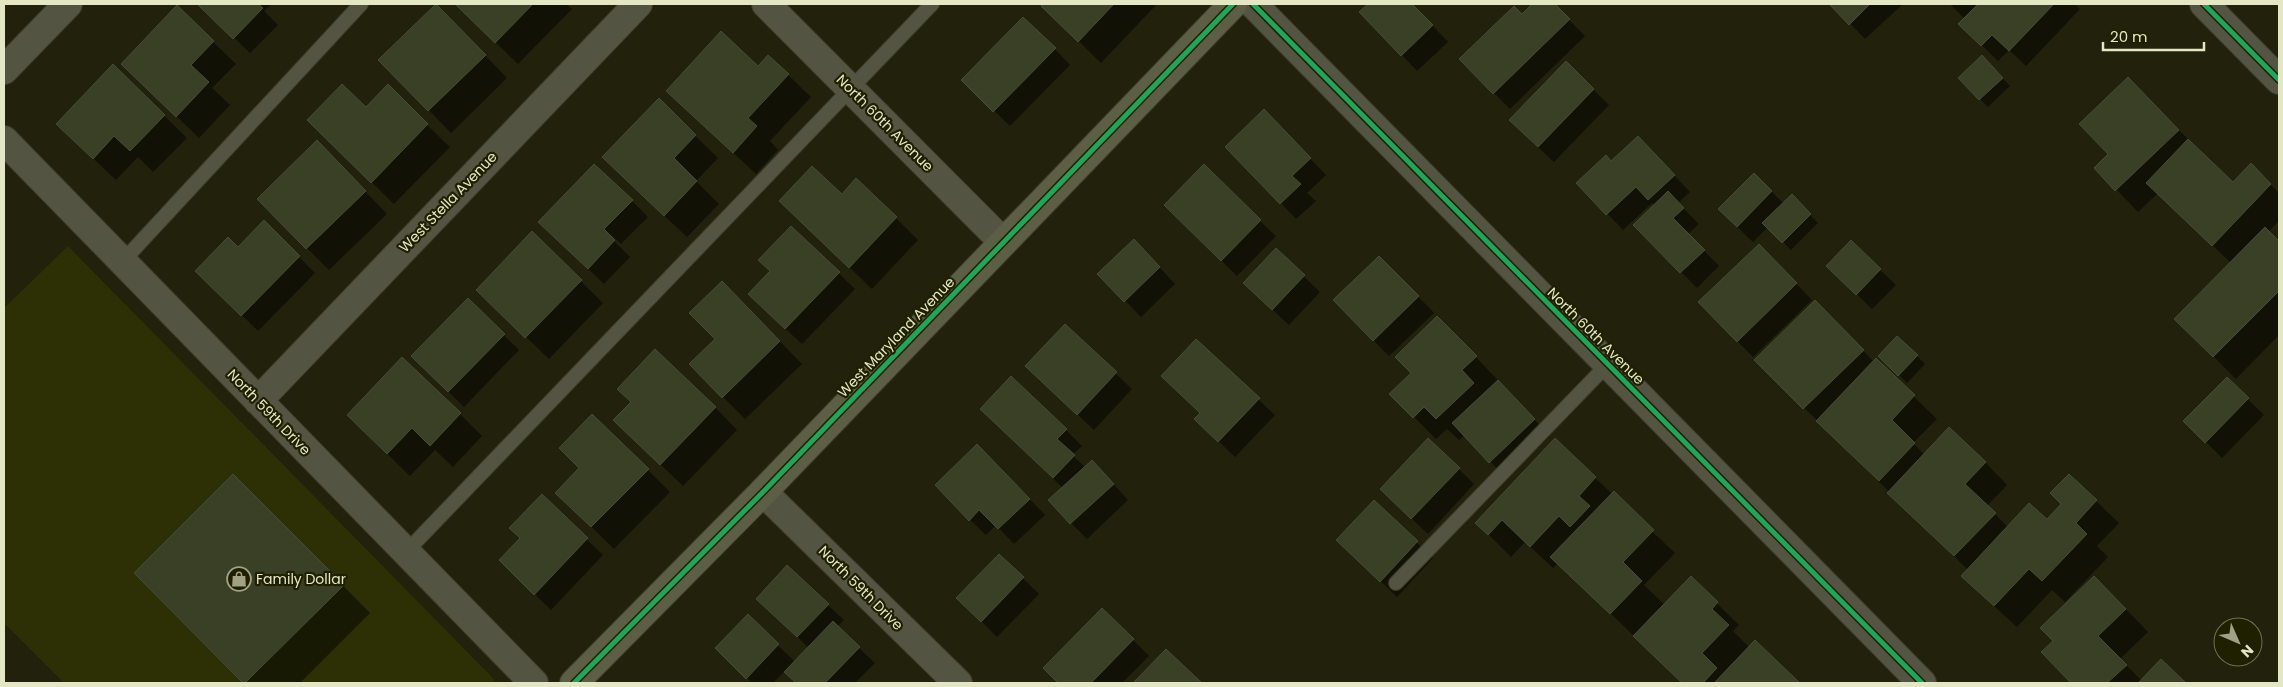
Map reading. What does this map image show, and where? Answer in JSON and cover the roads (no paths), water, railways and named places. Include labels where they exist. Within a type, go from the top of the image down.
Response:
[{"type":"street","points":[[4,70],[68,4]]},
{"type":"street","name":"West Stella Avenue","points":[[258,401],[638,4]]},
{"type":"street","name":"North 60th Avenue","points":[[766,4],[1004,242]]},
{"type":"street","name":"West Maryland Avenue","points":[[574,683],[763,492],[1233,4]]},
{"type":"street","name":"North 60th Avenue","points":[[1253,4],[1922,683]]},
{"type":"street","points":[[2204,4],[2279,80]]},
{"type":"street","name":"North 59th Drive","points":[[4,140],[534,683]]},
{"type":"street","name":"North 59th Drive","points":[[763,492],[958,683]]},
{"type":"lane","points":[[123,262],[361,4]]},
{"type":"lane","points":[[406,552],[932,4]]},
{"type":"lane","points":[[1396,583],[1608,364]]},
{"type":"place","name":"Family Dollar","points":[[239,579]]}]
